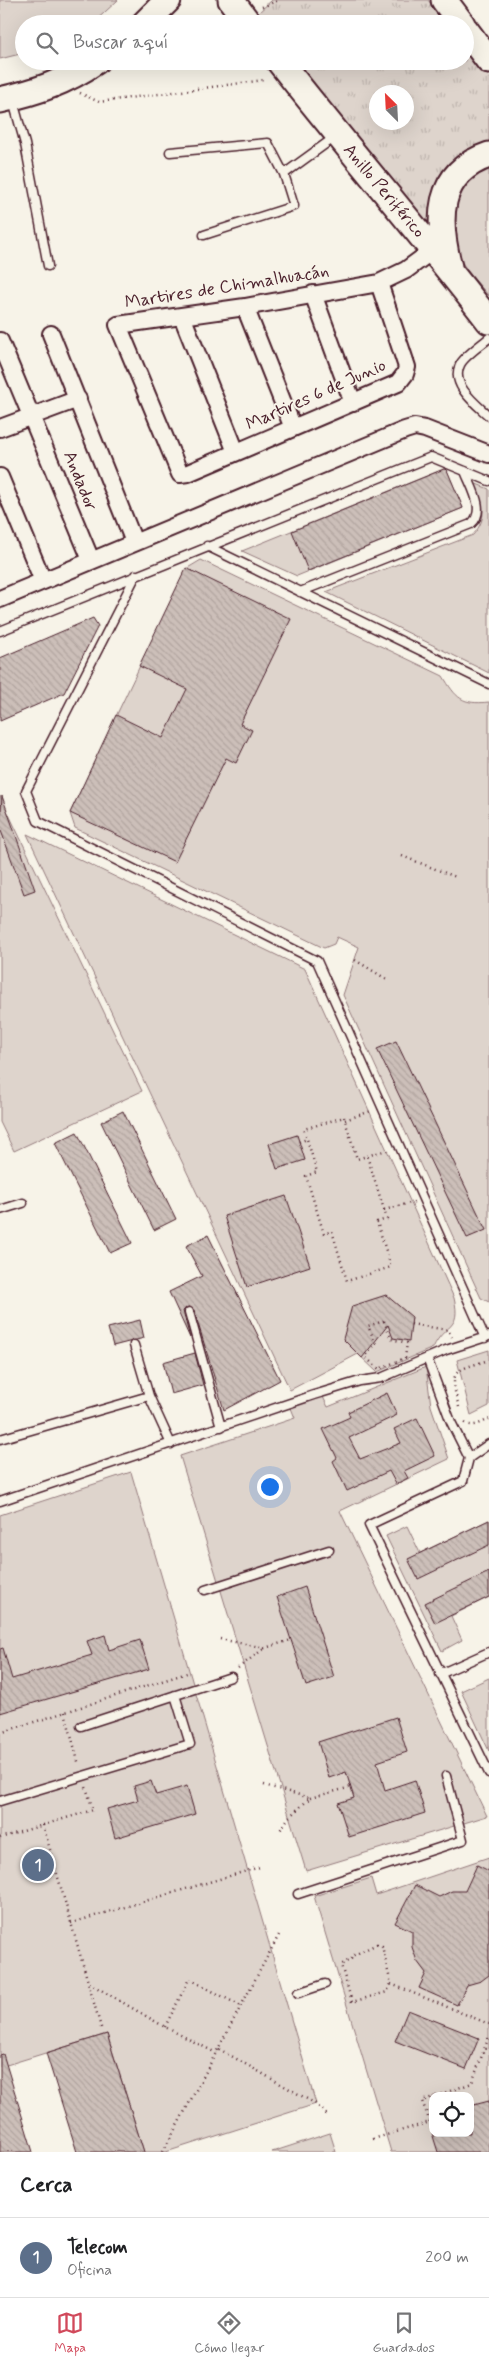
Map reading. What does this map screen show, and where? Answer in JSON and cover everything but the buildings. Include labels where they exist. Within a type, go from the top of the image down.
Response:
[{"type":"main road","points":[[153,15],[168,0]]},
{"type":"main road","points":[[231,0],[250,15]]},
{"type":"main road","points":[[444,0],[455,15]]},
{"type":"main road","points":[[474,40],[489,60]]},
{"type":"main road","points":[[6,98],[74,77],[84,70]]},
{"type":"main road","name":"Anillo Periférico","points":[[271,71],[337,136],[450,270],[489,321]]},
{"type":"main road","points":[[450,270],[442,239],[441,209],[450,184],[467,165],[489,155]]},
{"type":"street","name":"Martires de Chimalhuacán","points":[[180,474],[118,325],[245,307],[379,283],[406,270],[433,250]]},
{"type":"street","name":"Martires 6 de Junio","points":[[180,474],[188,473],[398,383],[405,374],[407,366],[379,283]]},
{"type":"street","points":[[313,294],[353,402]]},
{"type":"street","points":[[245,307],[293,428]]},
{"type":"street","points":[[182,316],[236,452]]},
{"type":"street","name":"Andador","points":[[51,334],[134,542]]},
{"type":"street","name":"Andador","points":[[0,341],[91,560]]},
{"type":"street","points":[[0,428],[78,399]]},
{"type":"street","points":[[0,599],[415,427],[425,429],[489,454]]},
{"type":"street","points":[[0,477],[42,581]]},
{"type":"lane","points":[[6,98],[25,144],[48,266]]},
{"type":"lane","points":[[284,174],[337,136]]},
{"type":"lane","points":[[170,152],[268,143],[284,174],[294,206],[204,235]]},
{"type":"lane","points":[[489,338],[460,364],[458,376],[464,392],[489,416]]},
{"type":"lane","points":[[0,631],[431,457],[489,481]]},
{"type":"lane","points":[[300,592],[471,524],[478,519],[480,510],[465,471]]},
{"type":"lane","points":[[207,546],[489,684]]},
{"type":"lane","points":[[0,1501],[314,1395],[360,1381],[381,1378],[458,1346],[487,1337],[316,961],[38,821],[26,791],[136,575]]},
{"type":"lane","points":[[0,1210],[23,1203]]},
{"type":"lane","points":[[189,1312],[221,1427]]},
{"type":"lane","points":[[134,1345],[150,1396],[171,1444]]},
{"type":"lane","points":[[428,1358],[451,1422],[469,1458]]},
{"type":"lane","points":[[0,1439],[150,1396]]},
{"type":"lane","points":[[489,1444],[469,1458],[463,1481],[369,1525],[489,1773]]},
{"type":"lane","points":[[205,1590],[329,1550]]},
{"type":"lane","points":[[440,1674],[489,1652]]},
{"type":"lane","points":[[81,1726],[231,1677]]},
{"type":"lane","points":[[0,1802],[190,1744],[176,1695]]},
{"type":"lane","points":[[298,1894],[463,1840],[446,1776]]},
{"type":"lane","points":[[298,1993],[325,1984]]},
{"type":"path","points":[[256,15],[278,0]]},
{"type":"path","points":[[58,82],[99,102],[271,71]]},
{"type":"path","points":[[402,856],[456,877]]},
{"type":"path","points":[[355,960],[388,980]]},
{"type":"path","points":[[345,1120],[382,1106]]},
{"type":"path","points":[[367,1156],[387,1219],[378,1222],[391,1267],[347,1281],[332,1231],[324,1234],[306,1176],[317,1172],[304,1129],[344,1117],[357,1159],[399,1146]]},
{"type":"path","points":[[299,1142],[307,1139]]},
{"type":"path","points":[[384,1210],[423,1199]]},
{"type":"path","points":[[384,1321],[391,1339],[407,1342],[405,1358],[379,1369],[365,1357],[376,1344],[368,1326],[384,1321]]},
{"type":"path","points":[[411,1324],[448,1330],[458,1346]]},
{"type":"path","points":[[459,1409],[452,1383],[455,1375],[460,1369],[489,1360]]},
{"type":"path","points":[[462,1417],[465,1424],[470,1426],[489,1420]]},
{"type":"path","points":[[220,1639],[264,1648]]},
{"type":"path","points":[[237,1669],[264,1648],[291,1640]]},
{"type":"path","points":[[0,1733],[190,1672]]},
{"type":"path","points":[[0,1838],[93,1810],[64,1712]]},
{"type":"path","points":[[264,1785],[310,1798]]},
{"type":"path","points":[[279,1832],[289,1817],[310,1798],[351,1787]]},
{"type":"path","points":[[43,1825],[102,2031]]},
{"type":"path","points":[[71,1923],[260,1867]]},
{"type":"path","points":[[163,2152],[280,1933]]},
{"type":"path","points":[[377,1944],[382,1946],[391,1984],[387,1992],[352,2002],[341,1965],[351,1959],[352,1956],[377,1944]]},
{"type":"path","points":[[165,2027],[189,1979],[241,2006]]},
{"type":"path","points":[[89,1983],[165,2027],[216,2053]]},
{"type":"path","points":[[391,1984],[489,2024]]},
{"type":"path","points":[[446,2092],[472,2083],[489,2036]]},
{"type":"path","points":[[219,2049],[316,2104],[328,2116]]},
{"type":"path","points":[[429,2098],[422,2100],[429,2119]]},
{"type":"path","points":[[373,2139],[429,2122]]},
{"type":"green space","points":[[0,0],[118,0],[102,15],[15,15],[15,55],[0,59]]},
{"type":"green space","points":[[272,0],[428,0],[440,15],[260,15],[258,13]]},
{"type":"green space","points":[[474,58],[489,77],[489,143],[473,149],[451,167],[438,190],[427,233],[303,70],[474,70]]},
{"type":"green space","points":[[489,165],[489,296],[460,259],[454,245],[451,226],[453,207],[460,188],[471,173]]},
{"type":"green space","points":[[446,468],[463,508],[297,576],[242,551]]},
{"type":"green space","points":[[474,483],[489,489],[489,673],[326,592],[473,535],[483,516],[482,504]]},
{"type":"green space","points":[[201,560],[443,676],[456,695],[466,701],[489,702],[489,1302],[481,1298],[343,995],[359,947],[337,937],[334,944],[324,948],[75,828],[70,813],[186,569]]},
{"type":"green space","points":[[0,796],[142,1091],[14,1151],[0,1122]]},
{"type":"green space","points":[[27,834],[305,969],[454,1298],[456,1316],[454,1322],[437,1340],[433,1348],[377,1372],[358,1354],[290,1390]]},
{"type":"green space","points":[[489,1350],[489,1406],[471,1415],[457,1360]]},
{"type":"green space","points":[[426,1367],[431,1406],[449,1459],[340,1511],[487,1816],[306,1871],[180,1456],[295,1418],[291,1408],[322,1395],[328,1407]]},
{"type":"green space","points":[[131,1472],[316,2104],[166,2152],[144,2152],[107,2034],[0,2067],[0,1515]]},
{"type":"green space","points":[[489,1520],[489,1597],[451,1616],[462,1640],[442,1651],[386,1536],[407,1526],[420,1553]]},
{"type":"green space","points":[[489,1678],[489,1751],[461,1691]]},
{"type":"green space","points":[[489,1857],[489,2152],[391,2152],[314,1896],[371,1878],[376,1895]]},
{"type":"green space","points":[[330,2133],[336,2152],[272,2152]]},
{"type":"place","name":"Telecom","points":[[38,1865]]}]
